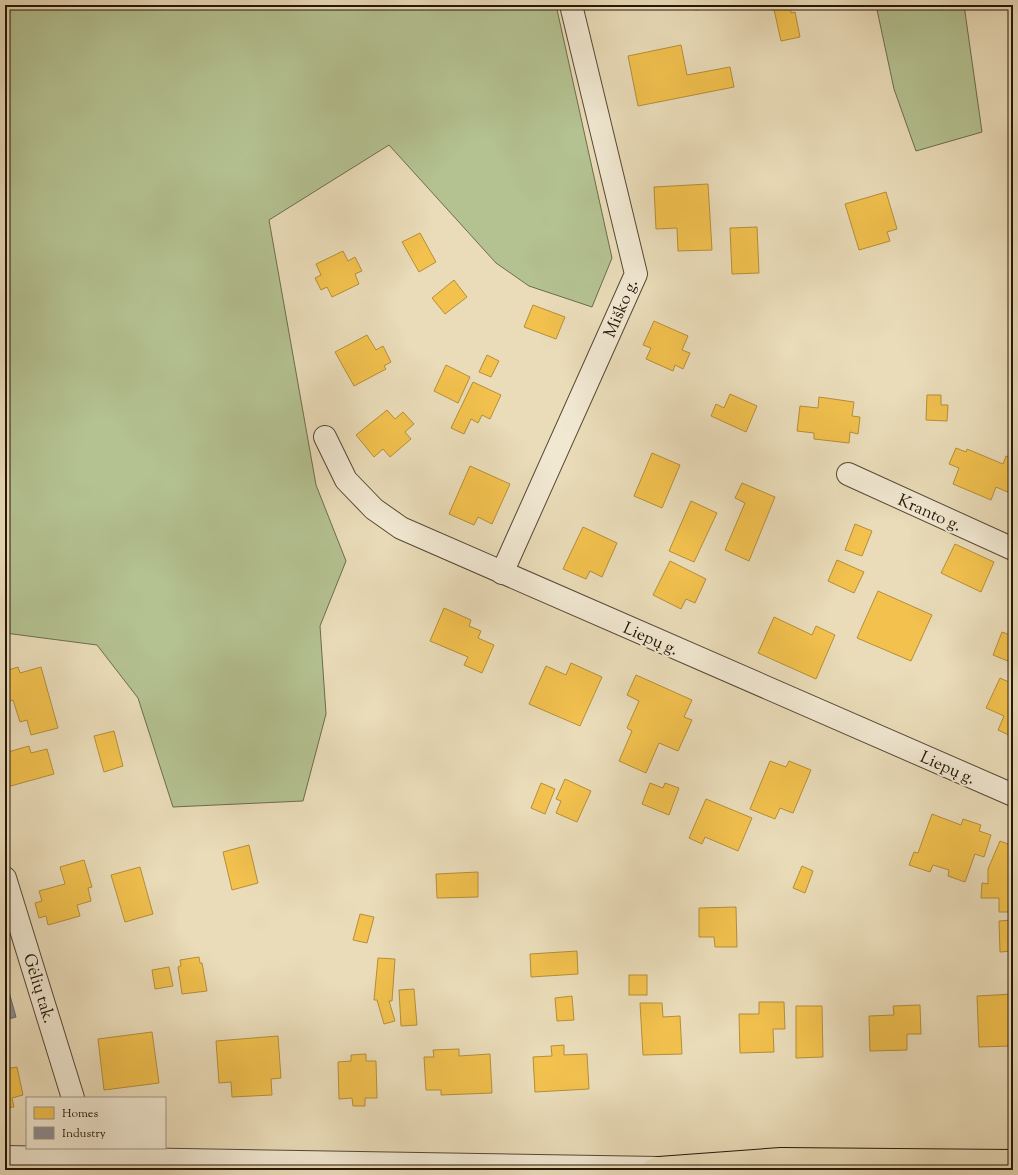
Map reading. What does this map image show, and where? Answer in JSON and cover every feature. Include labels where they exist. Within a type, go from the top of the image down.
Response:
[{"type":"main road","points":[[656,1169],[781,1159],[1013,1161]]},
{"type":"street","name":"Miško g.","points":[[502,573],[636,274],[571,5]]},
{"type":"street","name":"Liepų g.","points":[[325,438],[346,480],[374,509],[401,528],[1013,795]]},
{"type":"street","name":"Kranto g.","points":[[848,474],[1013,549]]},
{"type":"street","name":"Gėlių tak.","points":[[5,878],[73,1097]]},
{"type":"street","points":[[5,1156],[86,1153],[656,1169]]},
{"type":"green space","points":[[5,5],[556,5],[612,258],[592,307],[529,286],[496,263],[389,145],[269,220],[316,485],[346,561],[320,626],[326,714],[303,801],[173,807],[138,698],[97,645],[5,633]]},
{"type":"green space","points":[[876,5],[964,5],[982,132],[916,151],[894,89]]},
{"type":"building: Homes","points":[[695,5],[724,5],[725,7],[695,10]]},
{"type":"building: Homes","points":[[773,5],[790,5],[791,13],[795,12],[800,37],[781,41]]},
{"type":"building: Homes","points":[[681,45],[687,75],[730,67],[734,87],[638,106],[628,56]]},
{"type":"building: Homes","points":[[708,184],[712,250],[678,251],[677,228],[656,229],[654,187]]},
{"type":"building: Homes","points":[[886,192],[897,229],[887,232],[890,241],[859,250],[845,204]]},
{"type":"building: Homes","points":[[757,227],[759,273],[732,274],[730,228]]},
{"type":"building: Homes","points":[[420,233],[436,262],[419,272],[402,242]]},
{"type":"building: Homes","points":[[343,251],[348,261],[355,257],[362,271],[355,274],[359,284],[332,297],[327,287],[321,290],[315,278],[321,275],[316,264]]},
{"type":"building: Homes","points":[[454,280],[467,297],[445,314],[432,298]]},
{"type":"building: Homes","points":[[533,305],[565,317],[556,339],[524,327]]},
{"type":"building: Homes","points":[[654,321],[688,336],[682,350],[690,353],[683,369],[675,365],[673,371],[646,359],[651,348],[643,345]]},
{"type":"building: Homes","points":[[367,335],[376,350],[383,346],[391,362],[384,366],[386,369],[354,386],[335,352]]},
{"type":"building: Homes","points":[[487,355],[499,361],[491,377],[479,372]]},
{"type":"building: Homes","points":[[446,365],[470,377],[458,403],[434,391]]},
{"type":"building: Homes","points":[[473,382],[501,395],[490,419],[482,415],[478,423],[471,419],[464,434],[451,428]]},
{"type":"building: Homes","points":[[730,394],[757,406],[746,432],[711,416],[716,404],[724,408]]},
{"type":"building: Homes","points":[[927,395],[941,395],[941,405],[948,405],[947,421],[926,420]]},
{"type":"building: Homes","points":[[819,397],[854,402],[852,416],[860,417],[858,434],[850,432],[849,443],[814,439],[814,433],[797,431],[800,406],[818,408]]},
{"type":"building: Homes","points":[[387,410],[395,419],[403,412],[414,424],[405,432],[411,439],[390,457],[383,449],[374,457],[356,435]]},
{"type":"building: Homes","points":[[956,448],[966,452],[967,449],[1003,464],[1006,456],[1013,459],[1013,487],[1010,493],[996,487],[991,500],[953,484],[959,468],[949,464]]},
{"type":"building: Homes","points":[[652,453],[680,465],[662,508],[634,496]]},
{"type":"building: Homes","points":[[470,466],[510,484],[492,524],[478,517],[474,525],[449,514]]},
{"type":"building: Homes","points":[[742,483],[775,497],[749,561],[725,550],[745,503],[735,498]]},
{"type":"building: Homes","points":[[691,501],[717,513],[694,562],[669,551]]},
{"type":"building: Homes","points":[[855,524],[872,531],[862,556],[845,550]]},
{"type":"building: Homes","points":[[583,527],[617,543],[602,577],[590,571],[586,579],[563,569]]},
{"type":"building: Homes","points":[[955,544],[994,562],[981,592],[941,573]]},
{"type":"building: Homes","points":[[837,560],[864,572],[854,593],[828,581]]},
{"type":"building: Homes","points":[[670,561],[706,579],[695,603],[686,599],[681,609],[653,595]]},
{"type":"building: Homes","points":[[878,591],[932,615],[911,661],[857,638]]},
{"type":"building: Homes","points":[[444,608],[471,620],[469,626],[481,631],[478,638],[494,645],[482,673],[464,665],[468,657],[430,641]]},
{"type":"building: Homes","points":[[774,617],[812,635],[816,626],[835,635],[816,679],[758,653]]},
{"type":"building: Homes","points":[[1002,632],[1013,636],[1013,663],[993,655]]},
{"type":"building: Homes","points":[[571,663],[602,677],[580,726],[529,704],[546,666],[566,675]]},
{"type":"building: Homes","points":[[18,667],[20,673],[41,667],[58,728],[31,735],[27,720],[20,722],[13,700],[6,702],[5,671]]},
{"type":"building: Homes","points":[[636,675],[692,700],[684,717],[692,720],[678,751],[659,743],[646,773],[619,761],[632,731],[627,728],[639,701],[627,695]]},
{"type":"building: Homes","points":[[1000,678],[1013,684],[1013,737],[998,730],[1004,716],[986,708]]},
{"type":"building: Homes","points":[[114,731],[123,766],[104,772],[94,736]]},
{"type":"building: Homes","points":[[29,746],[31,753],[47,749],[54,774],[7,787],[5,779],[5,753]]},
{"type":"building: Homes","points":[[770,761],[786,767],[789,761],[811,770],[793,813],[780,808],[775,819],[750,809]]},
{"type":"building: Homes","points":[[565,779],[591,791],[577,822],[556,813],[561,801],[556,799]]},
{"type":"building: Homes","points":[[541,783],[555,789],[545,814],[531,808]]},
{"type":"building: Homes","points":[[650,783],[663,788],[665,783],[679,788],[669,815],[642,804]]},
{"type":"building: Homes","points":[[706,799],[752,818],[738,851],[705,837],[702,844],[689,838]]},
{"type":"building: Homes","points":[[932,814],[961,825],[963,819],[981,825],[979,831],[991,835],[984,857],[975,854],[965,882],[948,876],[949,870],[933,865],[930,872],[909,865],[914,852],[918,853]]},
{"type":"building: Homes","points":[[1000,841],[1013,846],[1013,912],[999,912],[999,898],[981,898],[982,883],[988,884],[988,869]]},
{"type":"building: Homes","points":[[249,845],[258,883],[232,890],[223,852]]},
{"type":"building: Homes","points":[[84,860],[92,887],[88,888],[91,901],[77,905],[80,916],[48,925],[46,916],[39,918],[35,903],[42,901],[39,891],[65,884],[60,867]]},
{"type":"building: Homes","points":[[802,866],[813,871],[805,893],[793,888]]},
{"type":"building: Homes","points":[[140,867],[153,914],[125,922],[111,875]]},
{"type":"building: Homes","points":[[478,872],[478,897],[437,898],[436,874]]},
{"type":"building: Homes","points":[[736,907],[737,947],[715,947],[714,937],[699,937],[699,908]]},
{"type":"building: Homes","points":[[360,914],[374,917],[367,943],[353,940]]},
{"type":"building: Homes","points":[[1013,920],[1013,951],[1000,952],[999,921]]},
{"type":"building: Homes","points":[[577,951],[578,974],[531,977],[530,954]]},
{"type":"building: Homes","points":[[199,957],[200,963],[202,963],[207,991],[182,994],[178,967],[181,966],[180,960]]},
{"type":"building: Homes","points":[[378,958],[395,959],[392,1001],[389,1001],[395,1021],[384,1024],[377,1000],[374,1000]]},
{"type":"building: Homes","points":[[169,967],[173,986],[155,989],[152,970]]},
{"type":"building: Homes","points":[[629,975],[647,975],[647,995],[629,995]]},
{"type":"building: Homes","points":[[414,989],[417,1025],[401,1026],[399,990]]},
{"type":"building: Homes","points":[[1013,994],[1013,1046],[979,1047],[977,996]]},
{"type":"building: Homes","points":[[572,996],[574,1020],[557,1021],[555,998]]},
{"type":"building: Homes","points":[[759,1002],[784,1002],[785,1029],[773,1029],[774,1052],[740,1053],[739,1014],[759,1014]]},
{"type":"building: Homes","points":[[640,1003],[662,1003],[663,1017],[680,1016],[682,1054],[643,1055]]},
{"type":"building: Homes","points":[[920,1005],[921,1034],[907,1034],[907,1050],[870,1051],[869,1016],[894,1015],[893,1006]]},
{"type":"building: Homes","points":[[796,1006],[822,1006],[823,1057],[796,1058]]},
{"type":"building: Homes","points":[[152,1032],[159,1083],[104,1090],[98,1039]]},
{"type":"building: Homes","points":[[278,1036],[281,1078],[271,1079],[272,1095],[232,1097],[231,1082],[219,1083],[216,1041]]},
{"type":"building: Homes","points":[[564,1045],[564,1055],[587,1054],[589,1089],[535,1092],[533,1057],[552,1056],[551,1046]]},
{"type":"building: Homes","points":[[459,1049],[459,1056],[490,1054],[492,1093],[441,1095],[441,1090],[426,1090],[424,1057],[434,1057],[433,1050]]},
{"type":"building: Homes","points":[[366,1054],[366,1061],[376,1061],[377,1098],[365,1098],[365,1106],[353,1106],[352,1098],[339,1099],[338,1062],[351,1061],[351,1055]]},
{"type":"building: Homes","points":[[17,1067],[23,1095],[12,1098],[14,1107],[5,1108],[5,1069]]},
{"type":"building: Industry","points":[[9,992],[16,1017],[5,1020],[5,993]]}]
